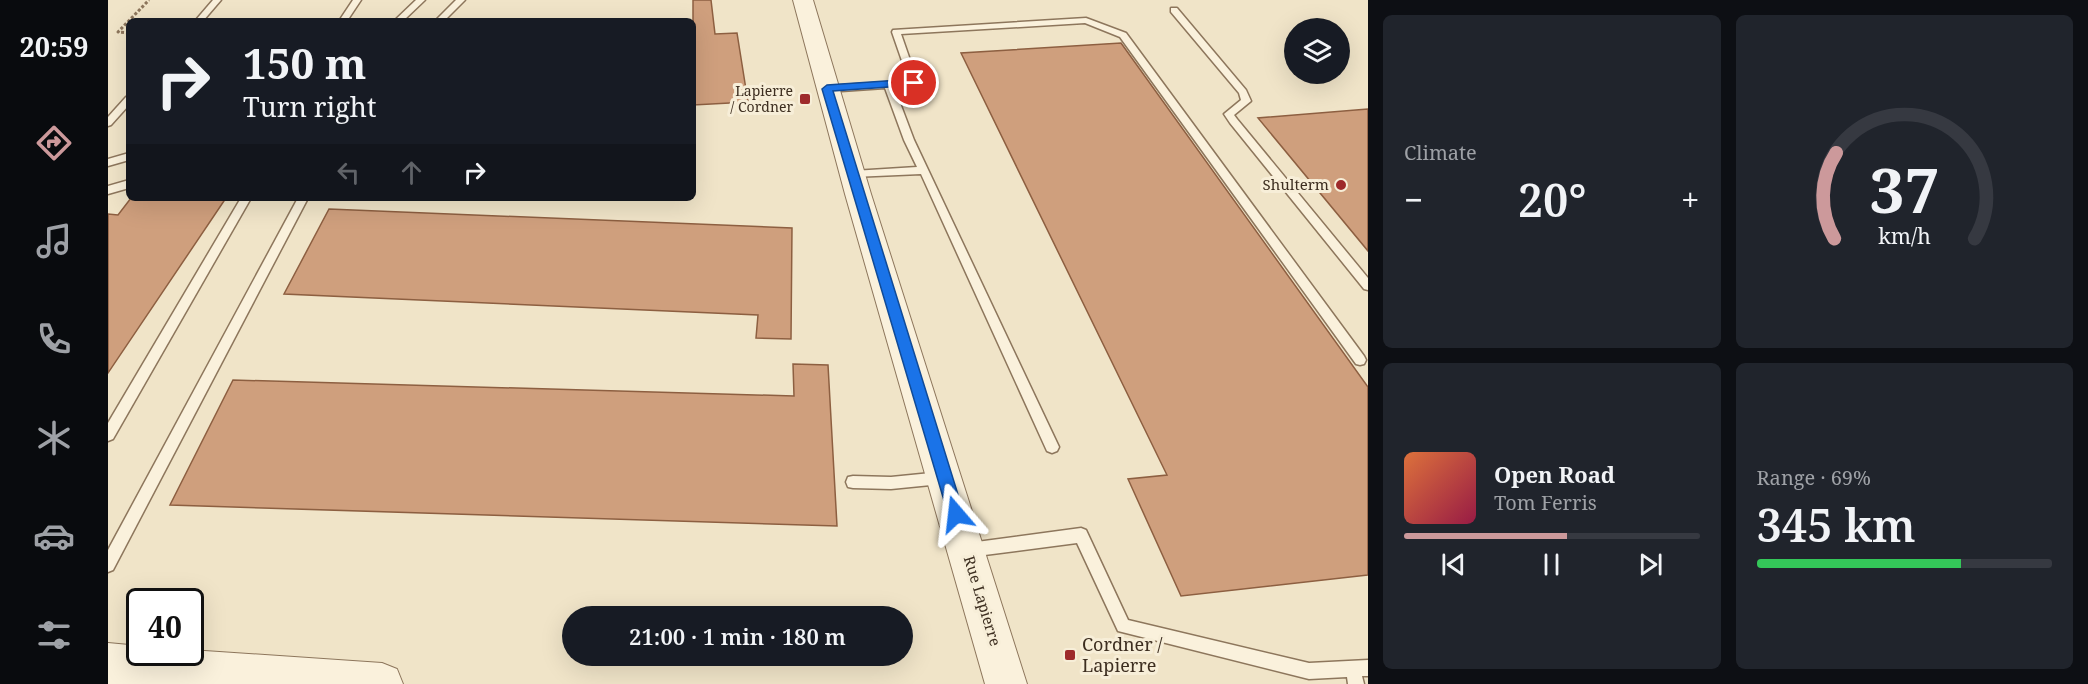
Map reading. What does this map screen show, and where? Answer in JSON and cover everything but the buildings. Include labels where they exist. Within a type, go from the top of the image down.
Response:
[{"type":"street","name":"Rue Lapierre","points":[[803,0],[827,89],[1006,684]]},
{"type":"street","points":[[108,664],[312,681],[382,684]]},
{"type":"lane","points":[[202,18],[217,0]]},
{"type":"lane","points":[[345,18],[357,0]]},
{"type":"lane","points":[[401,18],[421,0]]},
{"type":"lane","points":[[442,18],[461,0]]},
{"type":"lane","points":[[1174,10],[1243,92],[1246,101],[1229,114],[1233,121],[1368,286]]},
{"type":"lane","points":[[827,89],[914,83],[896,32],[1086,20],[1123,35],[1360,360]]},
{"type":"lane","points":[[890,86],[909,141],[1052,447]]},
{"type":"lane","points":[[108,123],[126,102]]},
{"type":"lane","points":[[108,163],[126,157]]},
{"type":"lane","points":[[853,174],[924,170]]},
{"type":"lane","points":[[108,190],[126,185]]},
{"type":"lane","points":[[108,435],[244,201]]},
{"type":"lane","points":[[108,565],[301,201]]},
{"type":"lane","points":[[853,482],[898,483],[945,478]]},
{"type":"lane","points":[[967,550],[1081,535],[1123,626],[1309,671],[1359,674]]},
{"type":"path","points":[[132,18],[149,0]]},
{"type":"path","points":[[126,24],[118,32],[126,33]]},
{"type":"place","name":"Lapierre / Cordner","points":[[805,99]]},
{"type":"place","name":"Shulterm","points":[[1341,185]]},
{"type":"place","name":"Cordner / Lapierre","points":[[1070,655]]},
{"type":"route","points":[[914,83],[827,89],[956,514]]}]
